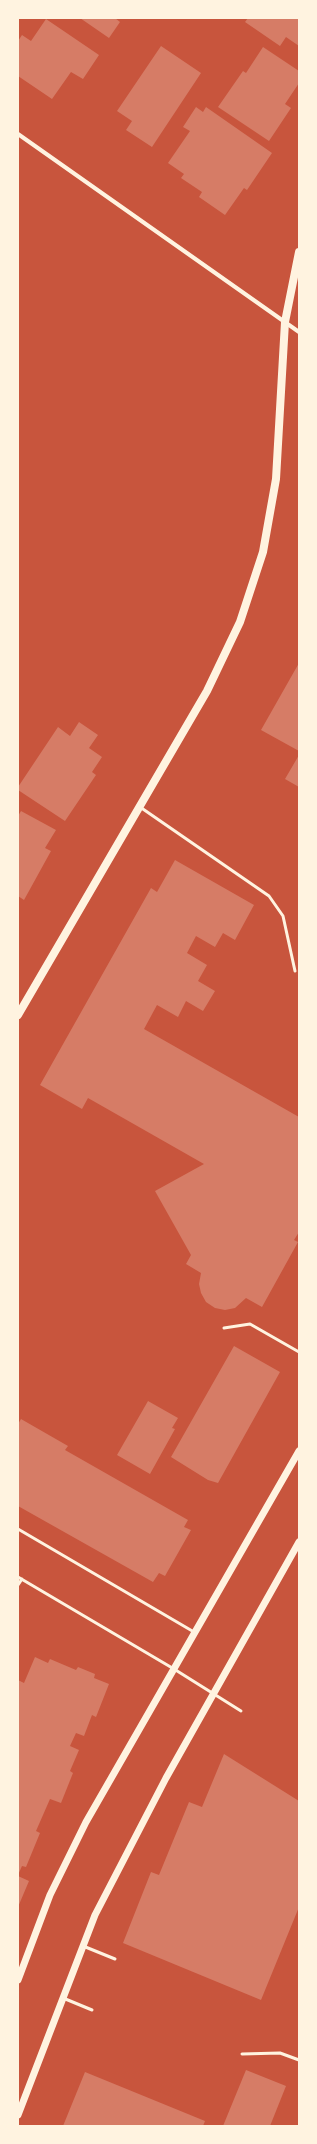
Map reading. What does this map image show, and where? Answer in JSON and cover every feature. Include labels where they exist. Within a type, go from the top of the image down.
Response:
[{"type":"main road","points":[[18,1015],[207,691],[240,622],[263,552],[276,478],[285,322],[299,252]]},
{"type":"street","points":[[18,134],[299,332]]},
{"type":"street","points":[[18,1980],[50,1895],[86,1822],[299,1450]]},
{"type":"street","points":[[18,2114],[95,1915],[130,1845],[299,1542]]},
{"type":"lane","points":[[140,807],[269,896],[283,916],[295,971]]},
{"type":"lane","points":[[224,1328],[250,1324],[299,1352]]},
{"type":"lane","points":[[18,1529],[196,1632]]},
{"type":"lane","points":[[18,1577],[214,1693],[241,1711]]},
{"type":"lane","points":[[18,1585],[22,1579]]},
{"type":"lane","points":[[82,1946],[115,1959]]},
{"type":"lane","points":[[62,1998],[92,2010]]},
{"type":"lane","points":[[242,2054],[280,2053],[299,2060]]},
{"type":"building","points":[[80,18],[115,18],[120,22],[109,38]]},
{"type":"building","points":[[248,18],[299,18],[299,46],[286,37],[280,46],[245,22]]},
{"type":"building","points":[[46,19],[99,55],[83,79],[71,72],[52,99],[18,76],[18,41],[22,35],[31,41]]},
{"type":"building","points":[[161,46],[201,73],[152,147],[126,130],[132,121],[117,111]]},
{"type":"building","points":[[263,47],[299,71],[299,83],[285,104],[291,108],[269,141],[218,107],[243,71],[246,73]]},
{"type":"building","points":[[196,107],[203,112],[206,107],[272,153],[247,190],[244,188],[225,215],[199,197],[202,192],[181,178],[184,174],[168,163],[190,131],[183,127]]},
{"type":"building","points":[[299,663],[299,751],[261,730]]},
{"type":"building","points":[[79,722],[98,735],[89,748],[102,757],[92,772],[96,775],[65,821],[18,790],[18,787],[58,727],[70,736]]},
{"type":"building","points":[[299,755],[299,787],[285,779]]},
{"type":"building","points":[[21,811],[56,830],[45,848],[51,851],[24,900],[18,896],[18,816]]},
{"type":"building","points":[[175,860],[254,905],[235,940],[223,933],[215,947],[196,936],[187,953],[207,965],[198,981],[215,991],[203,1011],[186,1001],[178,1017],[157,1005],[144,1029],[299,1117],[299,1232],[294,1240],[298,1242],[262,1307],[246,1298],[235,1308],[225,1310],[215,1308],[206,1302],[201,1293],[199,1284],[201,1273],[186,1264],[191,1255],[155,1191],[204,1164],[88,1098],[82,1109],[40,1085],[151,888],[157,892]]},
{"type":"building","points":[[234,1346],[280,1372],[218,1483],[208,1480],[171,1457]]},
{"type":"building","points":[[148,1401],[178,1418],[172,1428],[175,1429],[150,1474],[117,1455]]},
{"type":"building","points":[[21,1419],[68,1446],[65,1450],[188,1520],[184,1527],[191,1530],[165,1576],[159,1573],[153,1582],[18,1506],[18,1424]]},
{"type":"building","points":[[35,1657],[48,1663],[50,1659],[76,1670],[78,1667],[95,1674],[94,1678],[109,1684],[96,1717],[92,1715],[84,1736],[76,1733],[70,1746],[79,1750],[70,1771],[73,1773],[61,1803],[50,1799],[36,1831],[40,1833],[26,1867],[22,1866],[18,1875],[18,1680],[24,1683]]},
{"type":"building","points":[[224,1754],[299,1801],[299,1907],[261,2000],[123,1943],[151,1872],[159,1875],[189,1802],[202,1807]]},
{"type":"building","points":[[18,1876],[29,1881],[18,1907]]},
{"type":"building","points":[[246,2070],[286,2086],[270,2126],[223,2126]]},
{"type":"building","points":[[85,2072],[205,2121],[203,2126],[63,2126]]}]
